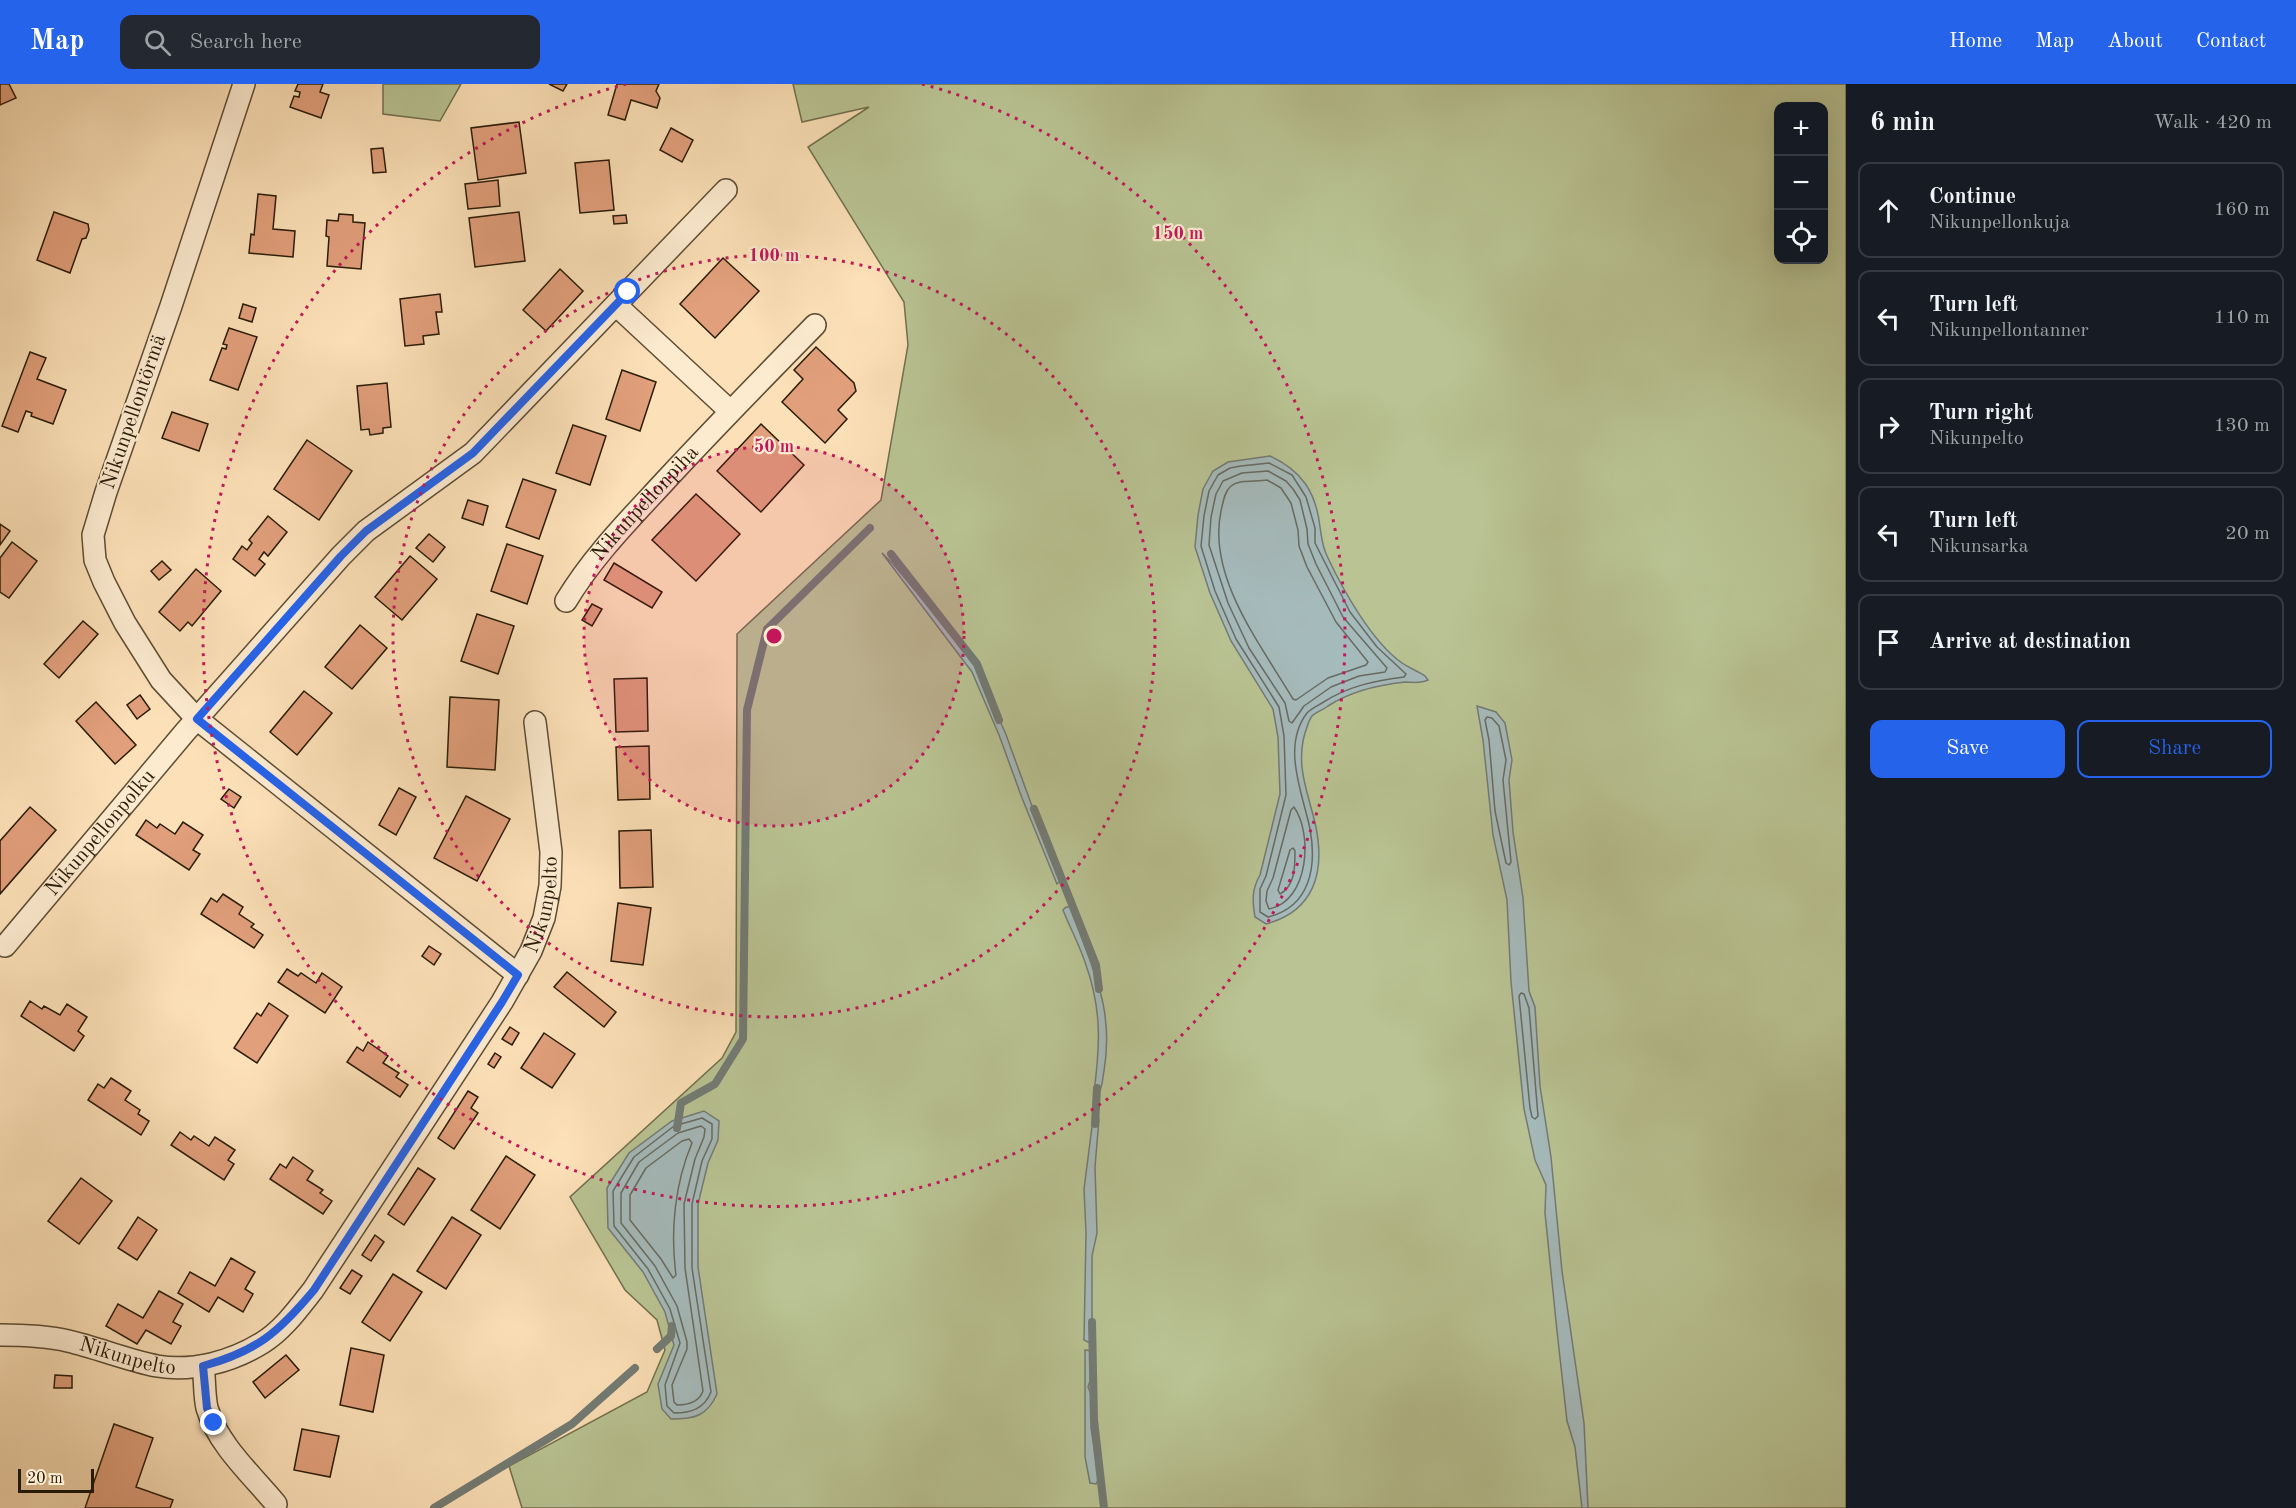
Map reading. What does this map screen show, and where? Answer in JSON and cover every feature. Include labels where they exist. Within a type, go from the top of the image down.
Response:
[{"type":"street","name":"Nikunpellontörmä","points":[[244,84],[171,306],[106,492],[93,535],[95,560],[125,623],[161,680],[197,719],[518,975]]},
{"type":"street","name":"Nikunpellonpolku","points":[[5,946],[197,719],[341,556],[366,531],[473,453],[726,190]]},
{"type":"street","points":[[616,305],[730,411]]},
{"type":"street","name":"Nikunpellonpiha","points":[[566,601],[611,539],[730,411],[815,325]]},
{"type":"street","name":"Nikunpelto","points":[[0,1335],[20,1335],[66,1341],[156,1366],[178,1368],[203,1366],[232,1358],[264,1342],[290,1319],[314,1290],[502,1002],[531,951],[544,918],[550,886],[551,852],[536,722]]},
{"type":"street","points":[[203,1366],[207,1408],[214,1423],[225,1443],[276,1504]]},
{"type":"green space","points":[[383,84],[461,84],[440,121],[383,114]]},
{"type":"green space","points":[[793,84],[1846,84],[1846,1508],[522,1508],[509,1466],[647,1392],[665,1350],[657,1320],[625,1290],[570,1197],[722,1058],[736,1032],[737,634],[881,500],[908,345],[904,302],[808,147],[869,107],[802,122]]},
{"type":"water","points":[[1270,456],[1291,468],[1306,484],[1315,503],[1326,554],[1350,600],[1369,629],[1391,654],[1428,680],[1374,687],[1346,696],[1312,716],[1302,745],[1302,769],[1316,827],[1319,860],[1317,874],[1305,900],[1295,910],[1266,924],[1255,917],[1253,900],[1280,794],[1278,737],[1273,709],[1231,641],[1210,593],[1195,547],[1203,489],[1213,471],[1228,462]]},
{"type":"water","points":[[882,553],[971,658],[1005,732],[1048,850],[1060,875],[1060,881],[1057,884],[972,672]]},
{"type":"water","points":[[1477,706],[1496,712],[1505,723],[1512,760],[1509,780],[1513,832],[1523,898],[1529,991],[1535,1007],[1540,1086],[1551,1157],[1562,1271],[1584,1423],[1588,1508],[1582,1508],[1575,1447],[1567,1421],[1545,1213],[1546,1185],[1535,1160],[1524,1109],[1511,982],[1507,900],[1493,835]]},
{"type":"water","points":[[1071,907],[1099,986],[1103,1005],[1107,1047],[1102,1084],[1097,1096],[1094,1092],[1098,1059],[1095,997],[1084,958],[1063,910]]},
{"type":"water","points":[[704,1111],[719,1121],[718,1140],[708,1163],[698,1204],[698,1267],[717,1394],[709,1407],[699,1415],[671,1419],[662,1409],[658,1384],[674,1345],[665,1312],[643,1272],[608,1228],[607,1188],[629,1153],[672,1121]]},
{"type":"water","points":[[1096,1115],[1099,1119],[1095,1167],[1097,1233],[1092,1256],[1090,1343],[1084,1340],[1086,1233],[1084,1189],[1093,1119]]},
{"type":"water","points":[[1085,1350],[1093,1351],[1094,1368],[1088,1387],[1092,1397],[1091,1428],[1099,1478],[1096,1484],[1090,1483],[1085,1457]]},
{"type":"building","points":[[0,84],[9,84],[16,98],[0,105]]},
{"type":"building","points":[[298,84],[323,84],[320,92],[329,95],[321,118],[290,107],[294,96],[299,97],[300,92],[295,91]]},
{"type":"building","points":[[549,84],[567,84],[563,91]]},
{"type":"building","points":[[617,84],[659,84],[656,91],[660,98],[657,108],[631,100],[625,120],[608,115]]},
{"type":"building","points":[[519,122],[526,173],[478,180],[471,128]]},
{"type":"building","points":[[671,128],[693,140],[682,162],[660,150]]},
{"type":"building","points":[[383,148],[386,172],[373,173],[371,149]]},
{"type":"building","points":[[609,160],[614,210],[580,213],[575,163]]},
{"type":"building","points":[[498,180],[500,206],[468,209],[465,184]]},
{"type":"building","points":[[258,194],[276,196],[273,229],[295,231],[293,257],[249,253],[251,234],[254,235]]},
{"type":"building","points":[[54,212],[88,224],[89,230],[86,238],[82,239],[70,273],[37,260]]},
{"type":"building","points":[[519,212],[525,261],[475,267],[469,218]]},
{"type":"building","points":[[339,214],[353,215],[353,222],[365,223],[361,269],[327,266],[329,237],[326,236],[327,220],[338,221]]},
{"type":"building","points":[[626,215],[627,223],[614,224],[613,216]]},
{"type":"building","points":[[723,258],[759,291],[715,338],[680,304]]},
{"type":"building","points":[[560,269],[583,291],[546,331],[523,310]]},
{"type":"building","points":[[440,294],[442,312],[436,312],[439,334],[423,336],[424,344],[405,346],[400,299]]},
{"type":"building","points":[[243,304],[256,308],[252,322],[239,318]]},
{"type":"building","points":[[229,328],[257,337],[238,390],[210,380],[222,348],[226,349],[227,345],[223,344]]},
{"type":"building","points":[[816,347],[854,383],[856,391],[838,410],[847,419],[825,443],[782,402],[803,379],[794,370]]},
{"type":"building","points":[[30,352],[46,358],[37,379],[66,390],[53,424],[31,416],[32,413],[26,411],[18,432],[2,426]]},
{"type":"building","points":[[622,370],[656,382],[640,431],[606,419]]},
{"type":"building","points":[[387,383],[391,427],[383,428],[383,433],[370,435],[369,429],[361,430],[357,386]]},
{"type":"building","points":[[172,412],[208,424],[199,451],[162,438]]},
{"type":"building","points":[[761,424],[804,465],[761,512],[717,471]]},
{"type":"building","points":[[573,425],[606,436],[590,485],[556,473]]},
{"type":"building","points":[[307,440],[352,471],[319,520],[274,489]]},
{"type":"building","points":[[523,479],[556,490],[539,539],[506,527]]},
{"type":"building","points":[[696,494],[740,534],[696,581],[652,540]]},
{"type":"building","points":[[468,500],[488,506],[483,525],[462,518]]},
{"type":"building","points":[[268,516],[287,532],[268,556],[264,552],[259,559],[265,564],[255,576],[233,559],[242,546],[247,550],[252,543],[249,540]]},
{"type":"building","points":[[0,524],[10,531],[0,545]]},
{"type":"building","points":[[429,534],[445,547],[433,562],[416,548]]},
{"type":"building","points":[[12,542],[37,561],[9,598],[0,592],[0,558]]},
{"type":"building","points":[[507,544],[543,556],[527,604],[491,591]]},
{"type":"building","points":[[410,556],[437,579],[402,620],[375,597]]},
{"type":"building","points":[[162,561],[171,570],[159,580],[151,571]]},
{"type":"building","points":[[614,563],[662,592],[652,608],[604,580]]},
{"type":"building","points":[[196,569],[221,591],[192,626],[188,622],[180,631],[159,612]]},
{"type":"building","points":[[592,604],[602,609],[592,626],[582,620]]},
{"type":"building","points":[[477,614],[514,626],[498,674],[461,661]]},
{"type":"building","points":[[83,621],[98,634],[59,678],[44,664]]},
{"type":"building","points":[[360,625],[387,648],[352,689],[325,667]]},
{"type":"building","points":[[647,678],[648,731],[616,732],[614,679]]},
{"type":"building","points":[[304,691],[332,713],[297,755],[270,732]]},
{"type":"building","points":[[140,695],[150,709],[137,719],[127,705]]},
{"type":"building","points":[[450,697],[499,700],[495,770],[447,767]]},
{"type":"building","points":[[96,702],[136,745],[115,764],[76,721]]},
{"type":"building","points":[[649,746],[650,799],[618,800],[616,747]]},
{"type":"building","points":[[399,788],[416,797],[396,835],[379,825]]},
{"type":"building","points":[[229,789],[241,797],[234,808],[221,799]]},
{"type":"building","points":[[466,796],[510,819],[477,881],[434,858]]},
{"type":"building","points":[[30,807],[56,830],[0,894],[0,841]]},
{"type":"building","points":[[146,820],[157,828],[160,824],[175,834],[183,822],[203,835],[193,850],[200,854],[189,870],[136,835]]},
{"type":"building","points":[[651,830],[653,887],[620,888],[619,831]]},
{"type":"building","points":[[223,894],[243,907],[239,914],[254,924],[251,927],[263,935],[254,948],[201,914],[211,898],[217,902]]},
{"type":"building","points":[[618,903],[651,908],[643,965],[611,961]]},
{"type":"building","points":[[429,946],[441,954],[434,965],[422,956]]},
{"type":"building","points":[[287,969],[298,976],[301,973],[316,983],[322,973],[342,987],[325,1013],[278,982]]},
{"type":"building","points":[[567,972],[616,1012],[604,1027],[554,987]]},
{"type":"building","points":[[30,1001],[42,1009],[44,1006],[60,1015],[67,1004],[87,1017],[78,1031],[84,1036],[74,1051],[21,1016]]},
{"type":"building","points":[[269,1003],[288,1016],[257,1063],[234,1048],[257,1013],[261,1016]]},
{"type":"building","points":[[510,1027],[519,1033],[512,1045],[502,1039]]},
{"type":"building","points":[[544,1033],[575,1054],[552,1088],[521,1068]]},
{"type":"building","points":[[368,1042],[388,1056],[383,1063],[399,1073],[396,1077],[408,1085],[400,1097],[347,1062],[357,1047],[363,1051]]},
{"type":"building","points":[[495,1053],[501,1057],[494,1068],[488,1064]]},
{"type":"building","points":[[111,1078],[131,1091],[125,1100],[140,1110],[138,1114],[149,1121],[141,1135],[88,1100],[98,1084],[104,1088]]},
{"type":"building","points":[[468,1091],[478,1097],[471,1108],[478,1113],[454,1149],[438,1138]]},
{"type":"building","points":[[180,1132],[191,1140],[194,1136],[209,1146],[215,1137],[235,1150],[228,1160],[234,1164],[224,1180],[171,1145]]},
{"type":"building","points":[[506,1156],[535,1175],[500,1229],[471,1210]]},
{"type":"building","points":[[293,1157],[313,1171],[307,1180],[323,1190],[320,1193],[332,1201],[323,1214],[270,1179],[280,1164],[286,1168]]},
{"type":"building","points":[[418,1168],[435,1179],[404,1225],[388,1214]]},
{"type":"building","points":[[81,1178],[112,1201],[79,1244],[48,1221]]},
{"type":"building","points":[[138,1217],[157,1230],[137,1260],[118,1248]]},
{"type":"building","points":[[452,1217],[481,1235],[446,1289],[417,1271]]},
{"type":"building","points":[[375,1235],[384,1242],[371,1261],[362,1255]]},
{"type":"building","points":[[231,1258],[255,1272],[245,1289],[253,1294],[243,1312],[218,1297],[209,1312],[178,1293],[190,1272],[215,1286]]},
{"type":"building","points":[[352,1270],[362,1276],[350,1294],[340,1288]]},
{"type":"building","points":[[393,1274],[422,1292],[390,1341],[362,1322]]},
{"type":"building","points":[[159,1291],[183,1304],[173,1322],[181,1326],[171,1344],[146,1330],[137,1344],[106,1326],[118,1304],[143,1318]]},
{"type":"building","points":[[351,1348],[384,1355],[373,1412],[340,1405]]},
{"type":"building","points":[[286,1355],[299,1370],[265,1398],[253,1382]]},
{"type":"building","points":[[55,1375],[72,1376],[72,1388],[54,1388]]},
{"type":"building","points":[[114,1424],[153,1438],[136,1487],[173,1500],[170,1508],[85,1508]]},
{"type":"building","points":[[302,1429],[339,1436],[330,1477],[294,1470]]},
{"type":"waterway","points":[[677,1128],[681,1103],[715,1084],[743,1039],[747,710],[767,629],[870,528]]},
{"type":"waterway","points":[[891,554],[977,664],[999,720]]},
{"type":"waterway","points":[[1034,809],[1096,965],[1099,989]]},
{"type":"waterway","points":[[1095,1124],[1097,1088]]},
{"type":"waterway","points":[[1092,1322],[1094,1420],[1104,1508]]},
{"type":"waterway","points":[[657,1349],[671,1336],[672,1326]]},
{"type":"waterway","points":[[434,1508],[572,1424],[635,1368]]},
{"type":"route","points":[[214,1423],[207,1408],[203,1366],[232,1358],[264,1342],[290,1319],[314,1290],[518,975],[197,719],[341,556],[366,531],[473,453],[628,292]]}]
